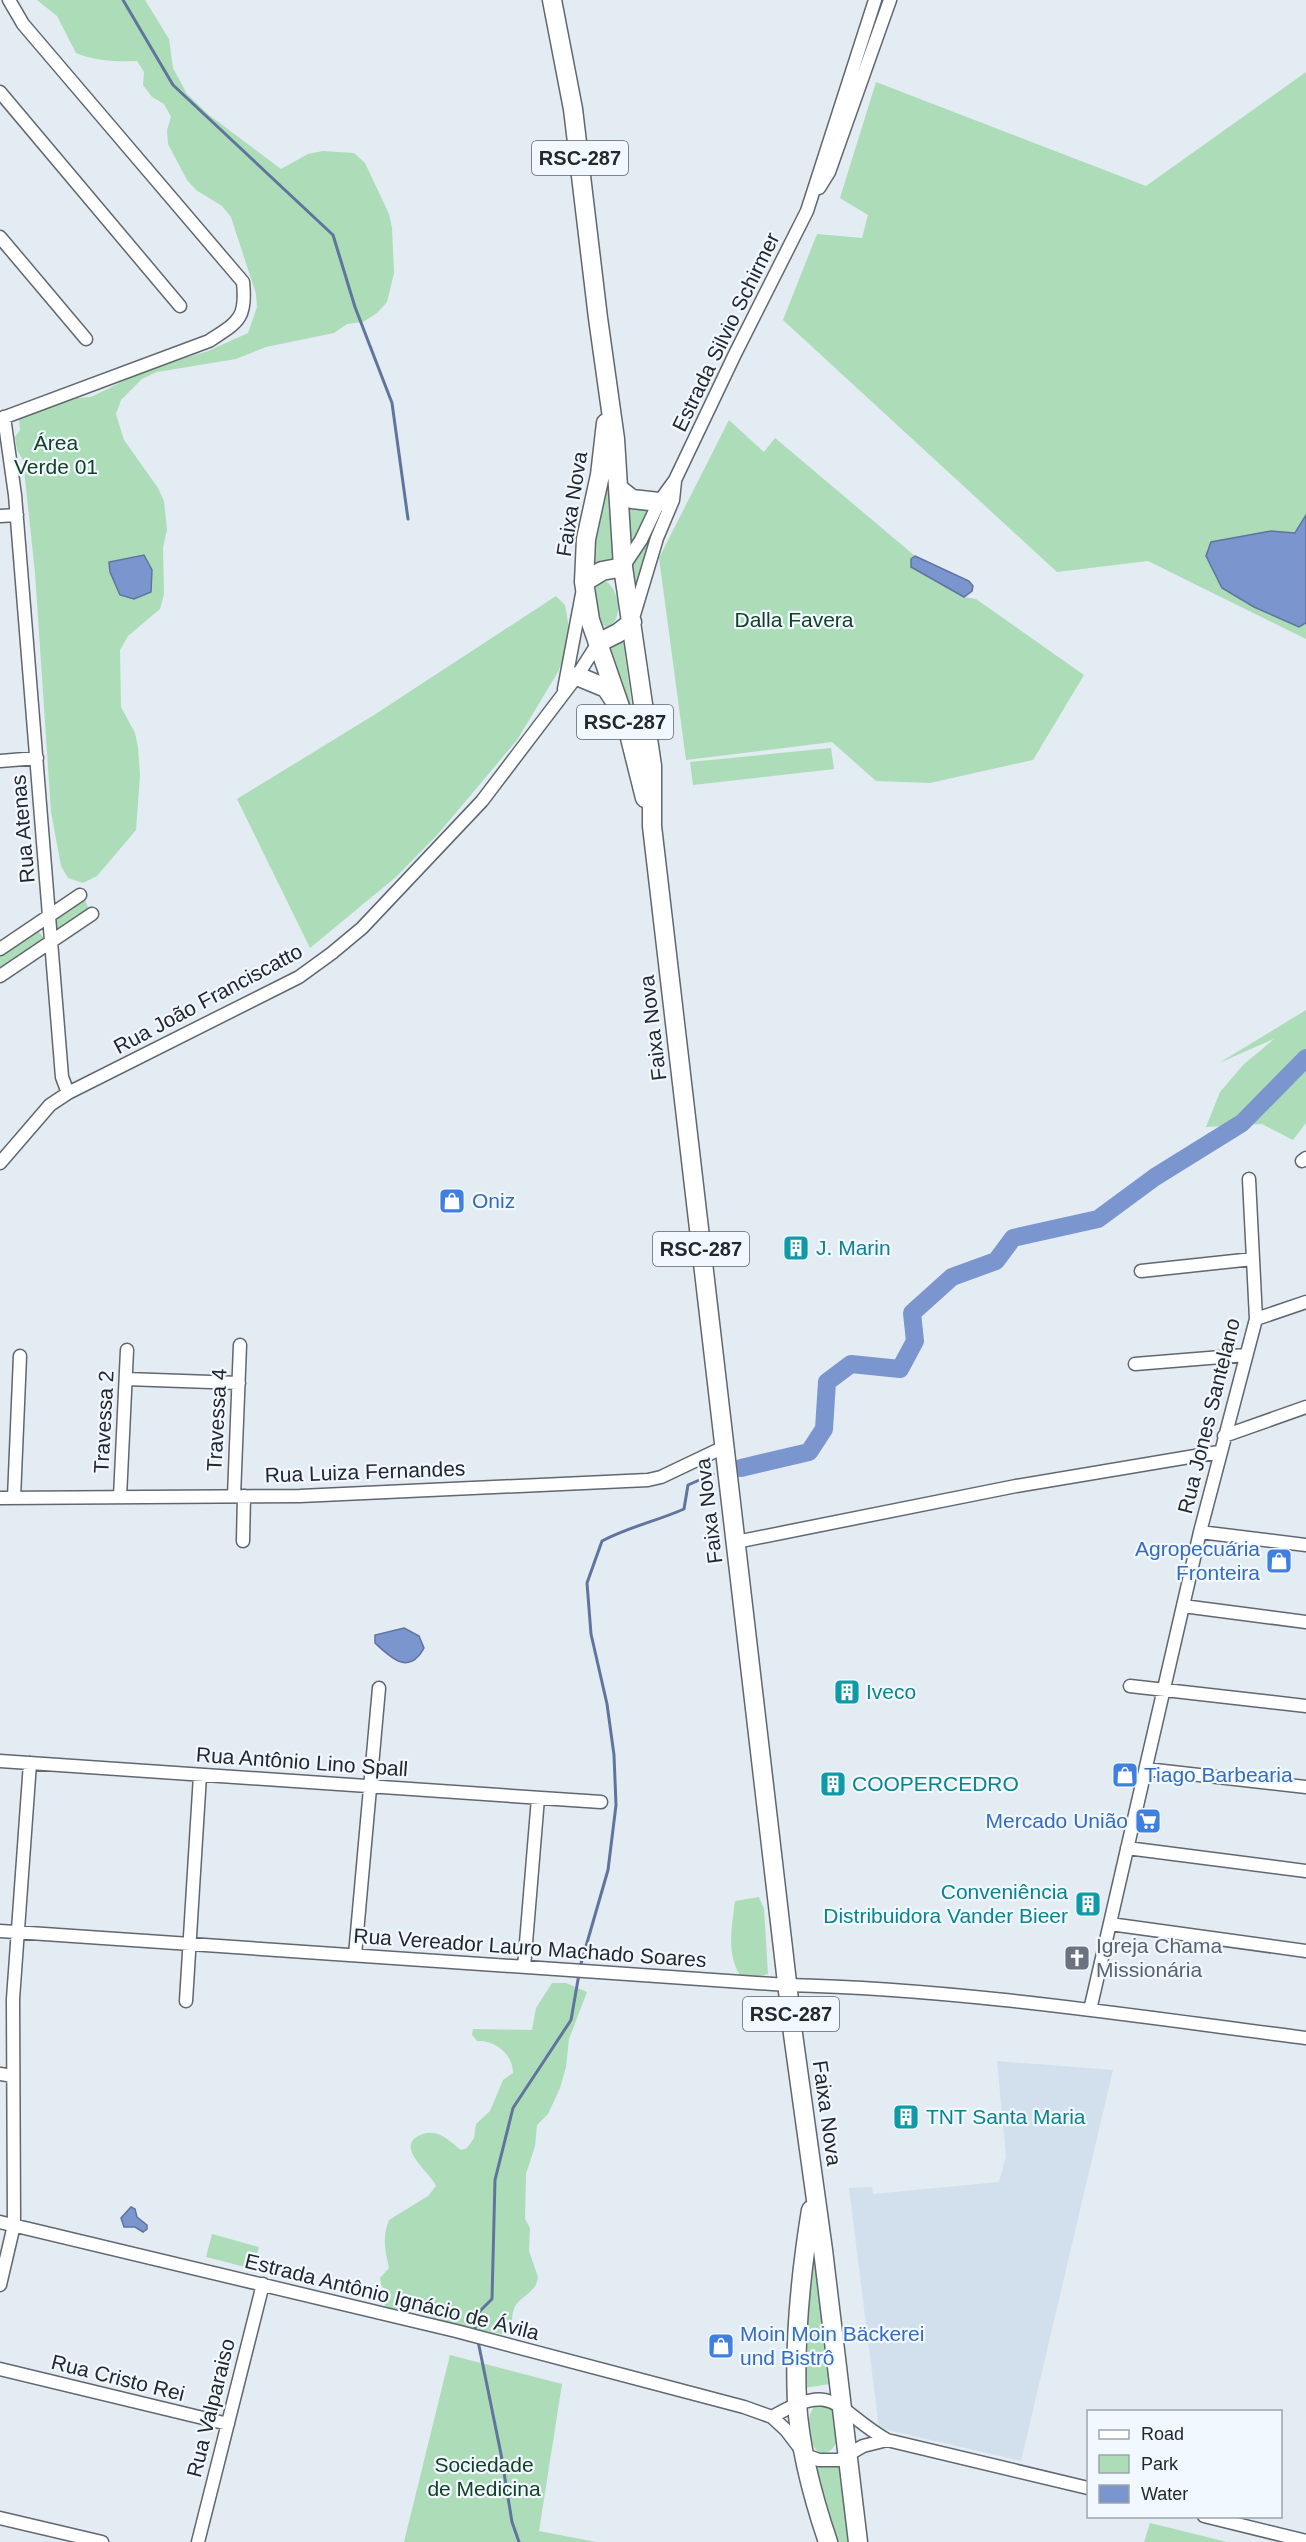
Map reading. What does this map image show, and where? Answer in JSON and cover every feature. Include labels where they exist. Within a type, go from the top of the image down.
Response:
[{"type":"highway","name":"Faixa Nova","points":[[552,0],[573,109],[615,439],[623,567],[652,766],[652,826],[787,1985],[858,2542]]},
{"type":"highway","name":"Faixa Nova","points":[[608,394],[600,475],[586,539],[584,582],[590,621],[628,730],[652,826]]},
{"type":"highway","points":[[618,488],[632,499],[660,502]]},
{"type":"highway","points":[[584,582],[602,571],[623,567]]},
{"type":"highway","points":[[598,642],[618,633],[632,622]]},
{"type":"highway","points":[[577,675],[606,688],[619,706]]},
{"type":"highway","name":"Faixa Nova","points":[[814,2190],[808,2228],[798,2339],[798,2403],[805,2456],[828,2542]]},
{"type":"street","points":[[2,418],[209,341],[237,323],[245,303],[243,282],[23,24],[9,0]]},
{"type":"street","name":"Estrada Silvio Schirmer","points":[[811,202],[874,0]]},
{"type":"street","name":"Estrada Silvio Schirmer","points":[[623,567],[675,480],[811,202],[830,172],[890,0]]},
{"type":"street","points":[[0,92],[180,306]]},
{"type":"street","points":[[0,237],[86,339]]},
{"type":"street","name":"Rua Atenas","points":[[2,418],[17,515],[62,1077],[68,1093]]},
{"type":"street","name":"Estrada Silvio Schirmer","points":[[632,622],[657,538],[673,500],[675,480]]},
{"type":"street","points":[[0,516],[17,515]]},
{"type":"street","name":"Rua João Franciscatto","points":[[564,690],[573,652],[584,582]]},
{"type":"street","name":"Rua João Franciscatto","points":[[0,1163],[44,1112],[68,1093],[299,977],[362,928],[482,801],[577,675],[598,642]]},
{"type":"street","points":[[0,761],[37,758]]},
{"type":"street","points":[[0,949],[80,895]]},
{"type":"street","points":[[0,976],[92,914]]},
{"type":"street","name":"Rua Jones Santelano","points":[[1090,2010],[1219,1452],[1256,1319],[1248,1179]]},
{"type":"street","points":[[1141,1271],[1253,1259]]},
{"type":"street","points":[[1256,1319],[1306,1302]]},
{"type":"street","name":"Travessa 4","points":[[240,1345],[239,1496],[243,1541]]},
{"type":"street","name":"Travessa 2","points":[[120,1497],[127,1350]]},
{"type":"street","points":[[14,1498],[20,1356]]},
{"type":"street","points":[[1135,1364],[1246,1356]]},
{"type":"street","points":[[126,1379],[239,1383]]},
{"type":"street","points":[[1224,1436],[1306,1407]]},
{"type":"street","name":"Rua Luiza Fernandes","points":[[0,1498],[300,1496],[648,1480],[661,1477],[724,1448]]},
{"type":"street","points":[[736,1542],[1016,1486],[1219,1452]]},
{"type":"street","points":[[1200,1532],[1306,1545]]},
{"type":"street","points":[[1183,1606],[1306,1622]]},
{"type":"street","points":[[1130,1686],[1306,1706]]},
{"type":"street","points":[[355,1955],[379,1688]]},
{"type":"street","name":"Rua Antônio Lino Spall","points":[[0,1761],[601,1802]]},
{"type":"street","points":[[0,2285],[15,2225],[13,1999],[30,1763]]},
{"type":"street","points":[[1146,1769],[1306,1787]]},
{"type":"street","points":[[186,2001],[200,1775]]},
{"type":"street","points":[[524,1967],[538,1798]]},
{"type":"street","points":[[1127,1848],[1306,1871]]},
{"type":"street","points":[[1110,1924],[1306,1951]]},
{"type":"street","name":"Rua Vereador Lauro Machado Soares","points":[[0,1931],[787,1985],[868,1987],[1056,2006],[1306,2038]]},
{"type":"street","points":[[0,2074],[13,2076]]},
{"type":"street","name":"Estrada Antônio Ignácio de Ávila","points":[[0,2222],[456,2331],[744,2407],[772,2417],[786,2430],[805,2456]]},
{"type":"street","name":"Rua Valparaiso","points":[[198,2542],[263,2284]]},
{"type":"street","name":"Rua Cristo Rei","points":[[0,2369],[228,2424]]},
{"type":"street","points":[[772,2417],[798,2403],[827,2399],[842,2406],[870,2430],[887,2440],[1087,2488]]},
{"type":"street","points":[[805,2456],[828,2461],[848,2456],[863,2445],[887,2440]]},
{"type":"street","points":[[0,2518],[102,2542]]},
{"type":"street","points":[[1208,2518],[1306,2541]]},
{"type":"shaded area","points":[[997,2061],[1113,2070],[1021,2461],[879,2428],[849,2188],[872,2187],[873,2194],[999,2182],[1006,2156]]},
{"type":"green space","name":"Área Verde 01","points":[[37,0],[145,0],[169,39],[173,68],[187,94],[209,115],[281,169],[308,154],[323,151],[354,153],[365,163],[389,214],[392,228],[394,273],[387,302],[377,313],[363,322],[347,324],[334,333],[266,347],[236,359],[157,372],[142,379],[121,400],[116,414],[124,440],[158,488],[164,501],[167,530],[163,548],[164,594],[160,609],[128,636],[120,650],[121,707],[135,733],[138,747],[140,775],[136,830],[97,876],[83,883],[68,878],[61,866],[51,812],[35,573],[23,460],[17,450],[15,437],[20,430],[19,419],[77,398],[91,397],[148,369],[208,351],[248,333],[257,307],[256,294],[231,217],[222,206],[196,190],[187,180],[168,144],[167,130],[171,117],[164,104],[152,97],[143,85],[144,72],[137,61],[106,60],[76,53],[57,16]]},
{"type":"green space","points":[[1306,72],[1306,639],[1148,561],[1057,572],[783,320],[817,234],[862,238],[868,215],[840,198],[876,82],[1146,186]]},
{"type":"green space","name":"Dalla Favera","points":[[729,420],[764,452],[775,438],[915,556],[911,559],[964,597],[976,599],[1084,675],[1033,760],[930,783],[876,781],[832,742],[686,760],[659,558]]},
{"type":"green space","points":[[609,478],[614,561],[590,569]]},
{"type":"green space","points":[[626,502],[652,507],[630,550]]},
{"type":"green space","points":[[659,520],[634,591],[630,571]]},
{"type":"green space","points":[[602,579],[613,589],[618,604],[616,619],[606,627],[596,621],[592,587]]},
{"type":"green space","points":[[556,596],[565,605],[571,640],[558,672],[517,740],[438,834],[396,877],[310,948],[237,799],[374,715]]},
{"type":"green space","points":[[623,638],[635,733],[623,683],[608,645]]},
{"type":"green space","points":[[831,748],[834,769],[693,785],[690,762]]},
{"type":"green space","points":[[84,897],[89,910],[63,930],[57,930],[53,923],[55,919]]},
{"type":"green space","points":[[34,931],[39,932],[43,937],[42,941],[0,969],[0,953]]},
{"type":"green space","points":[[1306,1010],[1306,1123],[1293,1140],[1262,1124],[1206,1127],[1220,1092],[1243,1065],[1274,1039],[1219,1063]]},
{"type":"green space","points":[[759,1897],[764,1909],[768,1974],[758,1977],[740,1975],[731,1949],[735,1901]]},
{"type":"green space","points":[[552,1983],[566,1983],[587,1992],[569,2039],[566,2067],[560,2088],[548,2114],[537,2125],[535,2146],[526,2174],[525,2219],[530,2228],[529,2251],[538,2277],[536,2285],[516,2305],[512,2324],[502,2334],[445,2324],[421,2311],[386,2308],[382,2295],[385,2290],[380,2278],[389,2268],[385,2238],[389,2220],[428,2196],[436,2186],[412,2152],[411,2145],[414,2139],[423,2134],[434,2133],[444,2137],[461,2150],[467,2148],[474,2138],[476,2124],[490,2111],[503,2080],[513,2073],[506,2054],[490,2043],[477,2041],[472,2035],[473,2029],[532,2030],[536,2008]]},
{"type":"green space","points":[[813,2227],[830,2384],[804,2388],[805,2303]]},
{"type":"green space","points":[[212,2234],[259,2247],[253,2269],[206,2257]]},
{"type":"green space","name":"Sociedade de Medicina","points":[[450,2355],[562,2384],[539,2531],[596,2542],[404,2542]]},
{"type":"green space","points":[[817,2404],[830,2405],[836,2419],[838,2434],[834,2447],[829,2452],[821,2454],[812,2444],[808,2430],[810,2416]]},
{"type":"green space","points":[[814,2465],[822,2467],[840,2465],[849,2542],[831,2542]]},
{"type":"green space","points":[[1150,2523],[1227,2542],[1144,2542]]},
{"type":"water","points":[[1306,515],[1306,623],[1299,627],[1254,607],[1222,588],[1206,556],[1211,542],[1271,531],[1295,533]]},
{"type":"water","points":[[144,555],[152,570],[151,592],[134,599],[120,595],[110,572],[109,562]]},
{"type":"water","points":[[915,556],[969,581],[973,586],[972,591],[964,597],[911,567],[911,559]]},
{"type":"water","points":[[404,1628],[419,1636],[424,1648],[412,1661],[406,1663],[394,1659],[375,1643],[375,1635]]},
{"type":"water","points":[[131,2207],[135,2209],[137,2217],[147,2225],[147,2229],[143,2232],[135,2227],[124,2227],[121,2218]]},
{"type":"waterway","points":[[123,0],[173,85],[333,235],[355,307],[392,403],[408,519]]},
{"type":"waterway","points":[[741,1468],[809,1452],[824,1429],[827,1382],[851,1364],[900,1369],[915,1341],[912,1313],[952,1277],[996,1261],[1013,1238],[1098,1219],[1155,1177],[1242,1123],[1306,1058]]},
{"type":"waterway","points":[[580,1967],[608,1870],[616,1805],[614,1755],[607,1704],[591,1634],[587,1583],[602,1541],[684,1509],[688,1485],[713,1474]]},
{"type":"waterway","points":[[476,2332],[473,2318],[492,2299],[495,2180],[513,2108],[571,2020],[579,1974]]},
{"type":"waterway","points":[[478,2341],[512,2522],[519,2542]]},
{"type":"place","name":"Oniz","points":[[452,1201]]},
{"type":"place","name":"J. Marin","points":[[796,1248]]},
{"type":"place","name":"Agropecuária Fronteira","points":[[1279,1561]]},
{"type":"place","name":"Iveco","points":[[847,1692]]},
{"type":"place","name":"Tiago Barbearia","points":[[1125,1775]]},
{"type":"place","name":"COOPERCEDRO","points":[[833,1784]]},
{"type":"place","name":"Mercado União","points":[[1148,1821]]},
{"type":"place","name":"Conveniência Distribuidora Vander Bieer","points":[[1088,1904]]},
{"type":"place","name":"Igreja Chama Missionária","points":[[1077,1958]]},
{"type":"place","name":"TNT Santa Maria","points":[[906,2117]]},
{"type":"place","name":"Moin Moin Bäckerei und Bistrô","points":[[721,2346]]}]
